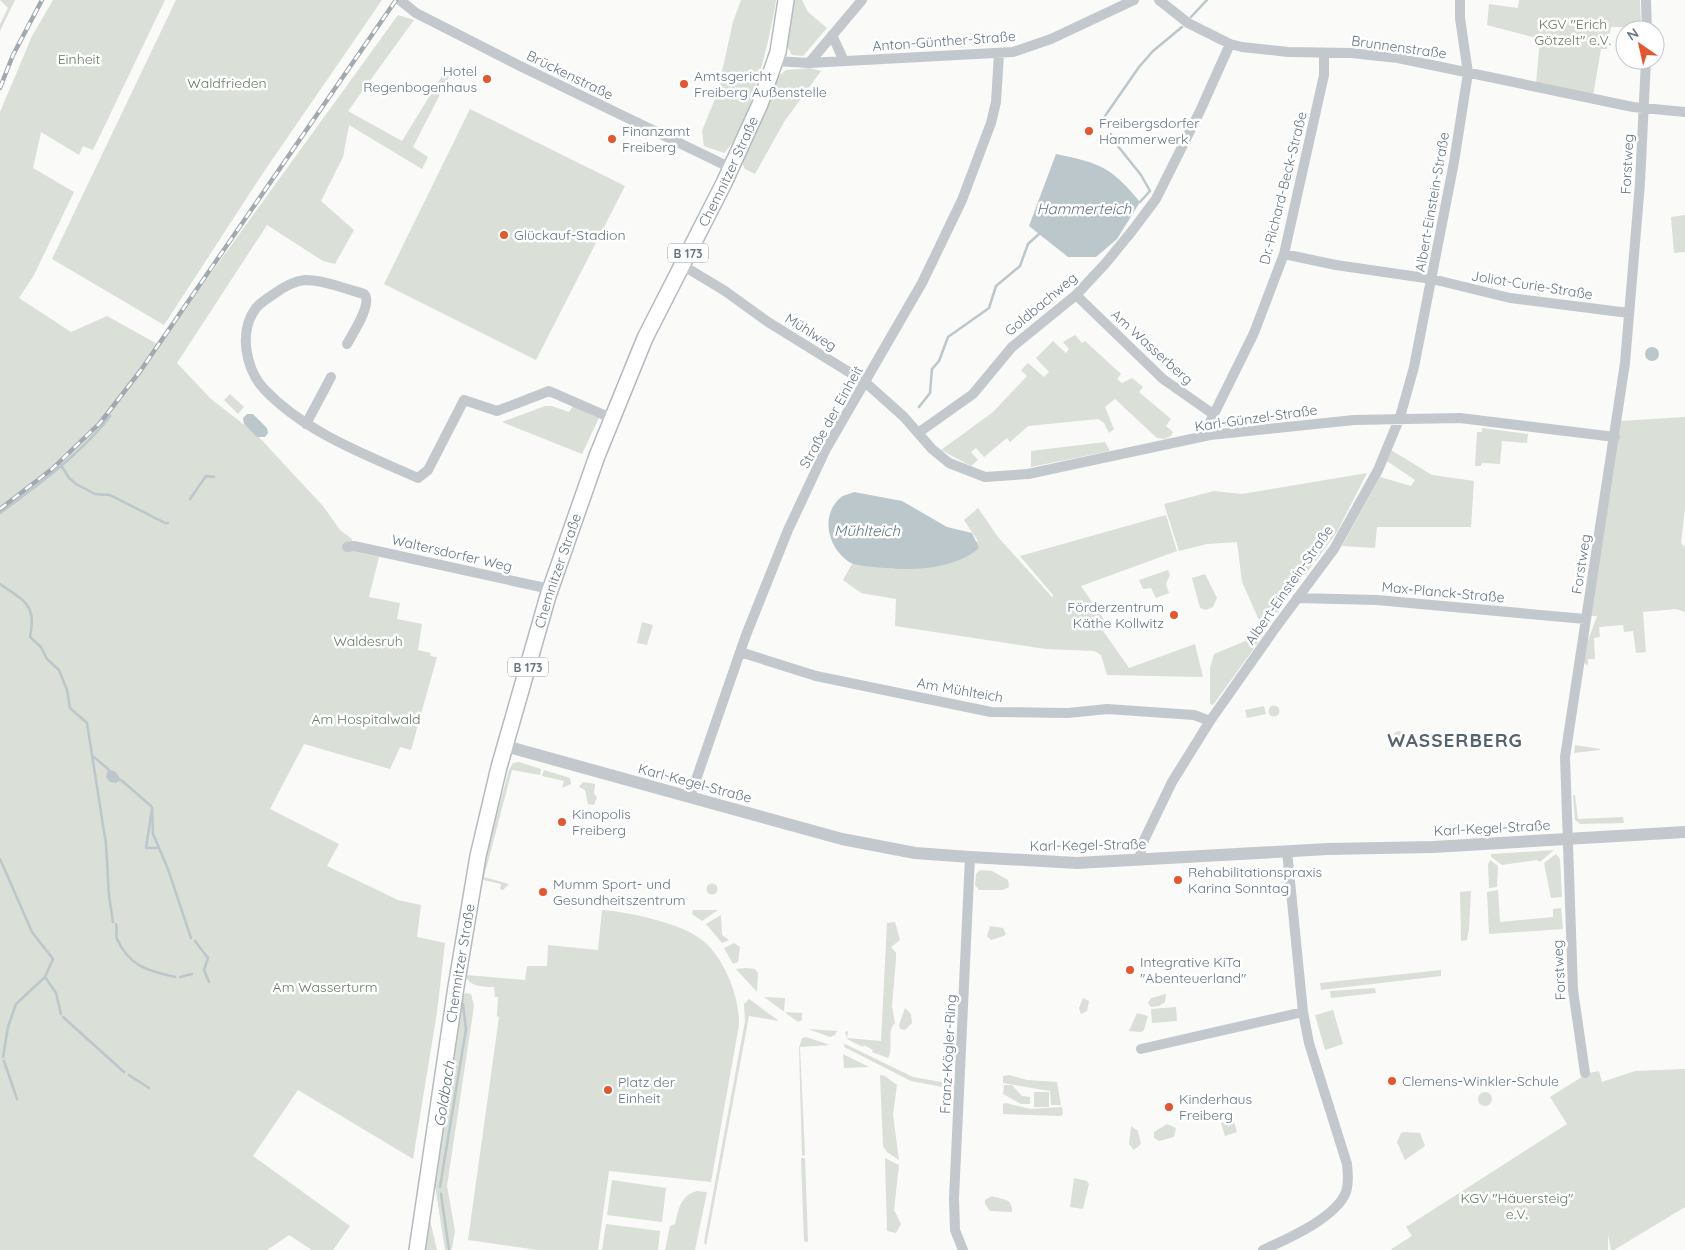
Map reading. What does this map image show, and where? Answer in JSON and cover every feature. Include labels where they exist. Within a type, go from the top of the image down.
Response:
[{"type":"main road","name":"Chemnitzer Straße","points":[[417,1250],[475,870],[505,746],[550,589],[579,504],[645,338],[731,168],[760,104],[775,61],[786,0]]},
{"type":"street","name":"Brückenstraße","points":[[400,0],[410,9],[518,65],[731,168]]},
{"type":"street","points":[[809,63],[862,0]]},
{"type":"street","name":"Anton-Günther-Straße","points":[[775,61],[809,63],[999,54],[1029,48],[1134,0]]},
{"type":"street","name":"Brunnenstraße","points":[[1159,0],[1188,23],[1230,44],[1266,50],[1398,58],[1555,92],[1685,112]]},
{"type":"street","name":"Albert-Einstein-Straße","points":[[1140,860],[1145,838],[1172,782],[1210,721],[1334,549],[1369,488],[1400,417],[1414,367],[1432,279],[1454,162],[1468,73],[1460,18],[1460,0]]},
{"type":"street","points":[[1646,0],[1647,20]]},
{"type":"street","points":[[832,35],[844,61]]},
{"type":"street","name":"Goldbachweg","points":[[918,433],[973,394],[1012,347],[1076,295],[1105,264],[1156,199],[1200,111],[1230,44]]},
{"type":"street","name":"Dr.-Richard-Beck-Straße","points":[[1210,435],[1209,424],[1213,414],[1254,332],[1284,254],[1324,75],[1324,53]]},
{"type":"street","name":"Straße der Einheit","points":[[690,797],[740,652],[792,522],[826,449],[934,260],[976,167],[996,102],[999,54]]},
{"type":"street","name":"Forstweg","points":[[1585,1073],[1573,990],[1566,839],[1565,757],[1615,437],[1629,313],[1646,70]]},
{"type":"street","name":"Joliot-Curie-Straße","points":[[1284,254],[1336,265],[1432,279],[1510,298],[1629,313]]},
{"type":"street","name":"Mühlweg","points":[[682,265],[725,291],[768,322],[865,382],[904,417],[918,433]]},
{"type":"street","points":[[347,344],[368,304],[364,294],[304,280],[278,290],[256,309],[251,318],[247,334],[249,366],[256,379],[286,409],[306,424],[342,444],[418,478],[428,470],[464,400],[497,411],[549,391],[612,418]]},
{"type":"street","name":"Am Wasserberg","points":[[1076,295],[1163,379],[1213,414]]},
{"type":"street","points":[[306,424],[331,377]]},
{"type":"street","name":"Karl-Günzel-Straße","points":[[918,433],[949,463],[974,474],[997,478],[1106,459],[1210,435],[1305,424],[1400,417],[1460,418],[1615,437]]},
{"type":"street","name":"Waltersdorfer Weg","points":[[347,547],[354,546],[411,557],[550,589]]},
{"type":"street","name":"Max-Planck-Straße","points":[[1298,598],[1376,600],[1585,620]]},
{"type":"street","name":"Am Mühlteich","points":[[740,652],[816,676],[991,712],[1068,713],[1107,709],[1194,716],[1210,721]]},
{"type":"street","name":"Karl-Kegel-Straße","points":[[505,746],[842,838],[915,853],[1062,863],[1427,847],[1685,832]]},
{"type":"street","points":[[1263,1250],[1326,1215],[1340,1202],[1348,1184],[1347,1164],[1302,1012],[1287,852]]},
{"type":"street","name":"Franz-Kögler-Ring","points":[[963,1250],[955,1230],[954,1198],[970,857]]},
{"type":"street","points":[[1141,1049],[1302,1012]]},
{"type":"green space","points":[[0,0],[15,0],[0,31],[0,24],[8,8]]},
{"type":"green space","points":[[53,0],[165,0],[93,150],[83,146],[79,155],[41,132],[33,168],[74,192],[34,275],[19,298],[71,332],[107,316],[159,345],[398,15],[414,20],[348,111],[402,141],[445,71],[450,75],[413,147],[428,157],[422,169],[349,125],[343,157],[321,201],[354,230],[335,264],[323,261],[267,225],[177,363],[211,399],[256,434],[323,506],[340,530],[352,539],[353,551],[379,557],[369,597],[400,603],[397,619],[422,624],[418,650],[431,653],[430,656],[437,657],[411,750],[400,747],[390,769],[304,744],[270,809],[339,844],[327,866],[398,900],[421,905],[417,937],[445,943],[437,1012],[413,1159],[298,1090],[253,1156],[350,1226],[333,1250],[312,1250],[289,1235],[267,1250],[0,1250],[0,112],[32,36]]},
{"type":"green space","name":"Waldfrieden","points":[[176,0],[382,0],[263,173],[164,325],[52,259]]},
{"type":"green space","points":[[741,0],[776,0],[758,81],[742,124],[724,153],[704,146],[702,131],[717,94],[733,22]]},
{"type":"green space","points":[[793,0],[802,0],[808,12],[827,28],[803,56],[792,55],[786,44]]},
{"type":"green space","name":"KGV \"Erich Götzelt\" e.V.","points":[[1519,0],[1640,0],[1641,20],[1615,20],[1615,27],[1611,27],[1607,49],[1601,49],[1593,96],[1536,84],[1540,39],[1487,25],[1489,4],[1518,8]]},
{"type":"green space","points":[[810,68],[821,71],[784,122],[755,174],[745,169],[742,163],[768,106],[777,77],[786,70]]},
{"type":"green space","name":"Glückauf-Stadion","points":[[470,109],[625,186],[536,360],[384,284]]},
{"type":"green space","points":[[1685,215],[1685,252],[1674,253],[1671,217]]},
{"type":"green space","points":[[1075,335],[1082,343],[1085,341],[1121,374],[1117,379],[1122,383],[1132,378],[1143,387],[1139,392],[1171,419],[1166,426],[1173,432],[1171,436],[1164,439],[1157,438],[1115,399],[1105,407],[1114,429],[1109,433],[1104,423],[1098,419],[1028,426],[1010,442],[1007,438],[984,457],[976,448],[971,452],[978,460],[971,466],[941,450],[993,412],[1027,376],[1021,370],[1028,363],[1044,377],[1049,372],[1036,358],[1053,341],[1066,353],[1069,349],[1063,342]]},
{"type":"green space","points":[[230,394],[244,407],[238,414],[224,400]]},
{"type":"green space","points":[[545,406],[552,406],[569,412],[573,406],[599,418],[582,454],[502,422]]},
{"type":"green space","points":[[1685,417],[1685,508],[1681,543],[1685,547],[1685,612],[1676,609],[1643,612],[1646,652],[1636,653],[1633,631],[1624,632],[1623,625],[1599,627],[1600,637],[1594,638],[1595,659],[1588,659],[1588,666],[1582,661],[1597,616],[1591,616],[1621,421]]},
{"type":"green space","points":[[1482,428],[1528,434],[1527,443],[1502,441],[1500,464],[1482,463],[1481,466],[1475,466],[1477,432],[1482,432]]},
{"type":"green space","points":[[1105,442],[1110,451],[1031,467],[1031,451]]},
{"type":"green space","points":[[1391,450],[1432,475],[1474,481],[1471,527],[1377,527],[1375,548],[1342,546],[1380,477],[1411,486],[1415,480],[1387,461]]},
{"type":"green space","points":[[1367,473],[1337,532],[1278,612],[1259,620],[1242,582],[1237,542],[1207,544],[1179,551],[1164,504],[1214,491],[1242,494]]},
{"type":"green space","points":[[978,508],[998,537],[1053,598],[1053,595],[1020,556],[1166,515],[1177,551],[1081,586],[1105,621],[1099,625],[1129,668],[1195,644],[1203,677],[1107,675],[1101,655],[1094,651],[1046,649],[895,626],[896,599],[861,593],[843,580],[852,564],[892,569],[978,541],[964,520]]},
{"type":"green space","points":[[1168,570],[1170,575],[1166,584],[1169,593],[1156,598],[1151,588],[1143,589],[1139,580]]},
{"type":"green space","points":[[1205,574],[1217,598],[1213,607],[1206,610],[1200,608],[1192,578]]},
{"type":"green space","points":[[642,622],[653,625],[647,645],[637,643]]},
{"type":"green space","points":[[1262,634],[1263,636],[1213,705],[1210,704],[1210,668],[1214,654]]},
{"type":"green space","points":[[1274,705],[1280,711],[1274,717],[1268,711]]},
{"type":"green space","points":[[1264,706],[1266,714],[1247,718],[1245,710]]},
{"type":"green space","points":[[1399,731],[1405,737],[1399,743],[1393,737]]},
{"type":"green space","points":[[1575,745],[1600,749],[1600,750],[1574,753]]},
{"type":"green space","points":[[519,762],[541,769],[540,775],[512,770],[484,877],[509,884],[503,890],[500,889],[501,884],[483,880],[480,883],[486,853],[509,770],[513,763]]},
{"type":"green space","points":[[544,770],[570,778],[571,784],[562,788],[564,781],[542,776]]},
{"type":"green space","points":[[583,782],[595,784],[594,794],[597,797],[594,805],[588,804],[585,790],[579,787]]},
{"type":"green space","points":[[1573,795],[1575,795],[1578,819],[1623,817],[1624,823],[1580,824],[1575,820]]},
{"type":"green space","points":[[1554,850],[1540,862],[1537,860],[1502,865],[1491,857],[1491,854]]},
{"type":"green space","points":[[1556,854],[1560,859],[1562,897],[1551,898],[1544,863]]},
{"type":"green space","points":[[1490,860],[1498,866],[1497,887],[1489,888],[1488,865]]},
{"type":"green space","points":[[980,870],[992,871],[1008,880],[1009,887],[1003,890],[979,890],[975,885],[976,874]]},
{"type":"green space","points":[[712,883],[718,889],[712,895],[706,889]]},
{"type":"green space","points":[[1498,890],[1500,922],[1553,917],[1553,909],[1561,908],[1563,929],[1489,934],[1487,892]]},
{"type":"green space","points":[[1471,891],[1467,940],[1461,941],[1460,892]]},
{"type":"green space","name":"Platz der Einheit","points":[[602,910],[665,922],[698,937],[715,954],[728,976],[737,1002],[739,1025],[711,1182],[609,1171],[598,1250],[537,1250],[468,1240],[499,1017],[497,1016],[498,997],[495,997],[494,987],[473,984],[467,979],[466,975],[525,980],[527,966],[547,966],[548,945],[598,950]]},
{"type":"green space","points":[[693,910],[718,910],[702,921],[692,914]]},
{"type":"green space","points":[[721,915],[722,935],[729,940],[722,943],[706,924]]},
{"type":"green space","points":[[895,922],[900,940],[891,947],[896,953],[892,1006],[895,1023],[890,1035],[890,1054],[888,1058],[872,1052],[873,1050],[864,1045],[863,1047],[847,1039],[845,1032],[848,1031],[847,1038],[881,1041],[887,923]]},
{"type":"green space","points":[[990,926],[1003,928],[1006,934],[991,940],[987,936]]},
{"type":"green space","points":[[734,943],[740,947],[738,962],[733,964],[724,948]]},
{"type":"green space","points":[[736,969],[755,969],[758,973],[757,992]]},
{"type":"green space","points":[[1441,970],[1441,976],[1321,990],[1320,983]]},
{"type":"green space","points":[[1375,988],[1376,993],[1331,998],[1330,991]]},
{"type":"green space","points":[[466,993],[471,994],[474,1006],[447,1186],[455,1231],[452,1249],[445,1250],[434,1179],[462,995]]},
{"type":"green space","points":[[1166,994],[1165,1002],[1159,1006],[1151,1007],[1148,1003],[1151,998]]},
{"type":"green space","points":[[764,997],[785,998],[784,1012]]},
{"type":"green space","points":[[1083,998],[1089,1001],[1087,1011],[1081,1014],[1079,1008]]},
{"type":"green space","points":[[749,999],[779,1021],[749,1016],[706,1246],[704,1242],[745,1021],[744,1004]]},
{"type":"green space","points":[[1176,1007],[1177,1021],[1152,1023],[1151,1009]]},
{"type":"green space","points":[[905,1008],[911,1014],[912,1023],[905,1030],[900,1029],[899,1025]]},
{"type":"green space","points":[[1333,1010],[1343,1044],[1325,1050],[1315,1015]]},
{"type":"green space","points":[[784,1012],[802,1013],[802,1020],[798,1022]]},
{"type":"green space","points":[[1137,1013],[1148,1016],[1144,1030],[1141,1032],[1129,1031]]},
{"type":"green space","points":[[808,1029],[837,1031],[835,1035],[830,1037]]},
{"type":"green space","points":[[806,1037],[830,1045],[800,1047],[805,1155],[802,1156],[799,1048],[802,1038]]},
{"type":"green space","points":[[844,1044],[913,1077],[952,1084],[955,1087],[952,1089],[911,1081],[844,1047]]},
{"type":"green space","points":[[843,1054],[869,1067],[844,1068]]},
{"type":"green space","name":"KGV \"Häuersteig\" e.V.","points":[[1685,1069],[1685,1207],[1614,1250],[1611,1250],[1608,1235],[1608,1250],[1390,1250],[1412,1236],[1406,1227],[1567,1124],[1550,1097],[1588,1073],[1599,1071],[1602,1082],[1635,1071]]},
{"type":"green space","points":[[880,1075],[885,1076],[897,1085],[893,1115],[899,1160],[887,1152],[883,1146]]},
{"type":"green space","points":[[1009,1075],[1027,1080],[1057,1082],[1061,1105],[1051,1105],[1050,1091],[1003,1083],[1003,1076]]},
{"type":"green space","points":[[1004,1085],[1012,1085],[1022,1096],[1030,1097],[1030,1104],[1021,1104],[1003,1094]]},
{"type":"green space","points":[[1034,1092],[1049,1092],[1049,1107],[1034,1107]]},
{"type":"green space","points":[[1482,1092],[1488,1092],[1492,1099],[1488,1106],[1482,1106],[1478,1102],[1478,1096]]},
{"type":"green space","points":[[1006,1103],[1031,1109],[1062,1107],[1063,1114],[1061,1116],[1003,1114],[1003,1104]]},
{"type":"green space","points":[[1233,1119],[1237,1132],[1225,1136],[1221,1123]]},
{"type":"green space","points":[[1167,1124],[1176,1128],[1174,1137],[1159,1141],[1154,1138],[1154,1132]]},
{"type":"green space","points":[[1131,1126],[1138,1131],[1141,1144],[1134,1150],[1129,1144]]},
{"type":"green space","points":[[1401,1133],[1420,1133],[1425,1146],[1405,1160],[1397,1142]]},
{"type":"green space","points":[[801,1158],[805,1158],[808,1242],[804,1241]]},
{"type":"green space","points":[[885,1158],[899,1165],[894,1210],[901,1224],[896,1233],[887,1231]]},
{"type":"green space","points":[[1074,1178],[1087,1181],[1089,1184],[1083,1209],[1070,1207]]},
{"type":"green space","points":[[612,1180],[666,1188],[662,1222],[607,1215]]},
{"type":"green space","points":[[697,1191],[707,1192],[695,1250],[665,1250],[670,1226],[675,1224],[681,1204],[687,1196]]},
{"type":"green space","points":[[992,1196],[1008,1201],[1011,1204],[1012,1212],[990,1211],[985,1204],[985,1200]]},
{"type":"green space","points":[[428,1219],[430,1220],[437,1250],[423,1250]]},
{"type":"green space","points":[[606,1224],[660,1231],[658,1250],[602,1250]]},
{"type":"water","name":"Hammerteich","points":[[1056,154],[1084,160],[1104,168],[1121,181],[1140,202],[1117,239],[1096,257],[1068,257],[1029,226]]},
{"type":"water","points":[[1652,347],[1657,349],[1659,354],[1657,359],[1652,361],[1647,359],[1645,354],[1647,349]]},
{"type":"water","points":[[247,414],[253,414],[267,428],[268,433],[265,437],[257,437],[244,424],[243,418]]},
{"type":"water","name":"Mühlteich","points":[[854,492],[902,501],[947,527],[972,533],[979,548],[968,556],[956,561],[929,568],[900,569],[851,563],[843,557],[832,542],[828,523],[834,506],[841,497]]},
{"type":"water","points":[[108,769],[116,772],[121,780],[116,783],[110,782],[106,777]]},
{"type":"waterway","name":"Goldbach","points":[[1191,17],[1207,0]]},
{"type":"waterway","name":"Goldbach","points":[[1105,116],[1139,67],[1153,51],[1182,27]]},
{"type":"waterway","name":"Goldbach","points":[[1111,134],[1113,140],[1141,175],[1150,191],[1140,202]]},
{"type":"waterway","name":"Goldbach","points":[[919,407],[930,393],[932,369],[939,361],[948,337],[989,308],[996,286],[1020,266],[1028,244],[1039,234]]},
{"type":"waterway","points":[[0,513],[44,480],[73,455],[110,416]]},
{"type":"waterway","points":[[61,465],[69,478],[76,484],[95,494],[110,495],[168,523]]},
{"type":"waterway","points":[[190,499],[206,476],[214,477]]},
{"type":"waterway","points":[[0,584],[27,604],[32,617],[30,637],[41,647],[47,659],[59,670],[67,690],[70,708],[87,723],[106,844],[109,896],[113,922]]},
{"type":"waterway","points":[[94,757],[108,769]]},
{"type":"waterway","points":[[121,780],[151,806]]},
{"type":"waterway","points":[[152,807],[153,834],[168,869],[191,938]]},
{"type":"waterway","points":[[152,809],[146,848],[157,848]]},
{"type":"waterway","points":[[0,859],[32,932],[53,959],[45,977],[56,993],[61,1014]]},
{"type":"waterway","points":[[116,924],[117,939],[127,955],[140,966],[175,977]]},
{"type":"waterway","points":[[195,941],[208,958],[204,970],[209,982]]},
{"type":"waterway","points":[[180,977],[192,974]]},
{"type":"waterway","points":[[3,1057],[8,1027],[16,1004],[45,977]]},
{"type":"waterway","name":"Goldbach","points":[[440,1187],[466,1029],[463,1004]]},
{"type":"waterway","points":[[63,1017],[124,1072]]},
{"type":"waterway","points":[[4,1061],[17,1099]]},
{"type":"waterway","points":[[129,1075],[149,1088]]},
{"type":"waterway","name":"Goldbach","points":[[441,1194],[449,1250]]},
{"type":"railway","points":[[0,88],[13,55],[42,0]]},
{"type":"railway","points":[[0,509],[52,469],[100,423],[141,370],[396,0]]},
{"type":"place","name":"Hotel Regenbogenhaus","points":[[487,79]]},
{"type":"place","name":"Amtsgericht Freiberg Außenstelle","points":[[684,84]]},
{"type":"place","name":"Freibergsdorfer Hammerwerk","points":[[1089,131]]},
{"type":"place","name":"Finanzamt Freiberg","points":[[612,139]]},
{"type":"place","name":"Glückauf-Stadion","points":[[504,235]]},
{"type":"place","name":"Förderzentrum Käthe Kollwitz","points":[[1174,615]]},
{"type":"place","name":"Kinopolis Freiberg","points":[[562,822]]},
{"type":"place","name":"Rehabilitationspraxis Karina Sonntag","points":[[1178,880]]},
{"type":"place","name":"Mumm Sport- und Gesundheitszentrum","points":[[543,892]]},
{"type":"place","name":"Integrative KiTa \"Abenteuerland\"","points":[[1130,970]]},
{"type":"place","name":"Clemens-Winkler-Schule","points":[[1392,1081]]},
{"type":"place","name":"Platz der Einheit","points":[[608,1090]]},
{"type":"place","name":"Kinderhaus Freiberg","points":[[1169,1107]]},
{"type":"district","name":"WASSERBERG","points":[[1455,740]]},
{"type":"park label","name":"Einheit","points":[[79,59]]},
{"type":"park label","name":"Waldesruh","points":[[368,641]]},
{"type":"park label","name":"Am Hospitalwald","points":[[366,719]]},
{"type":"park label","name":"Am Wasserturm","points":[[325,987]]}]
